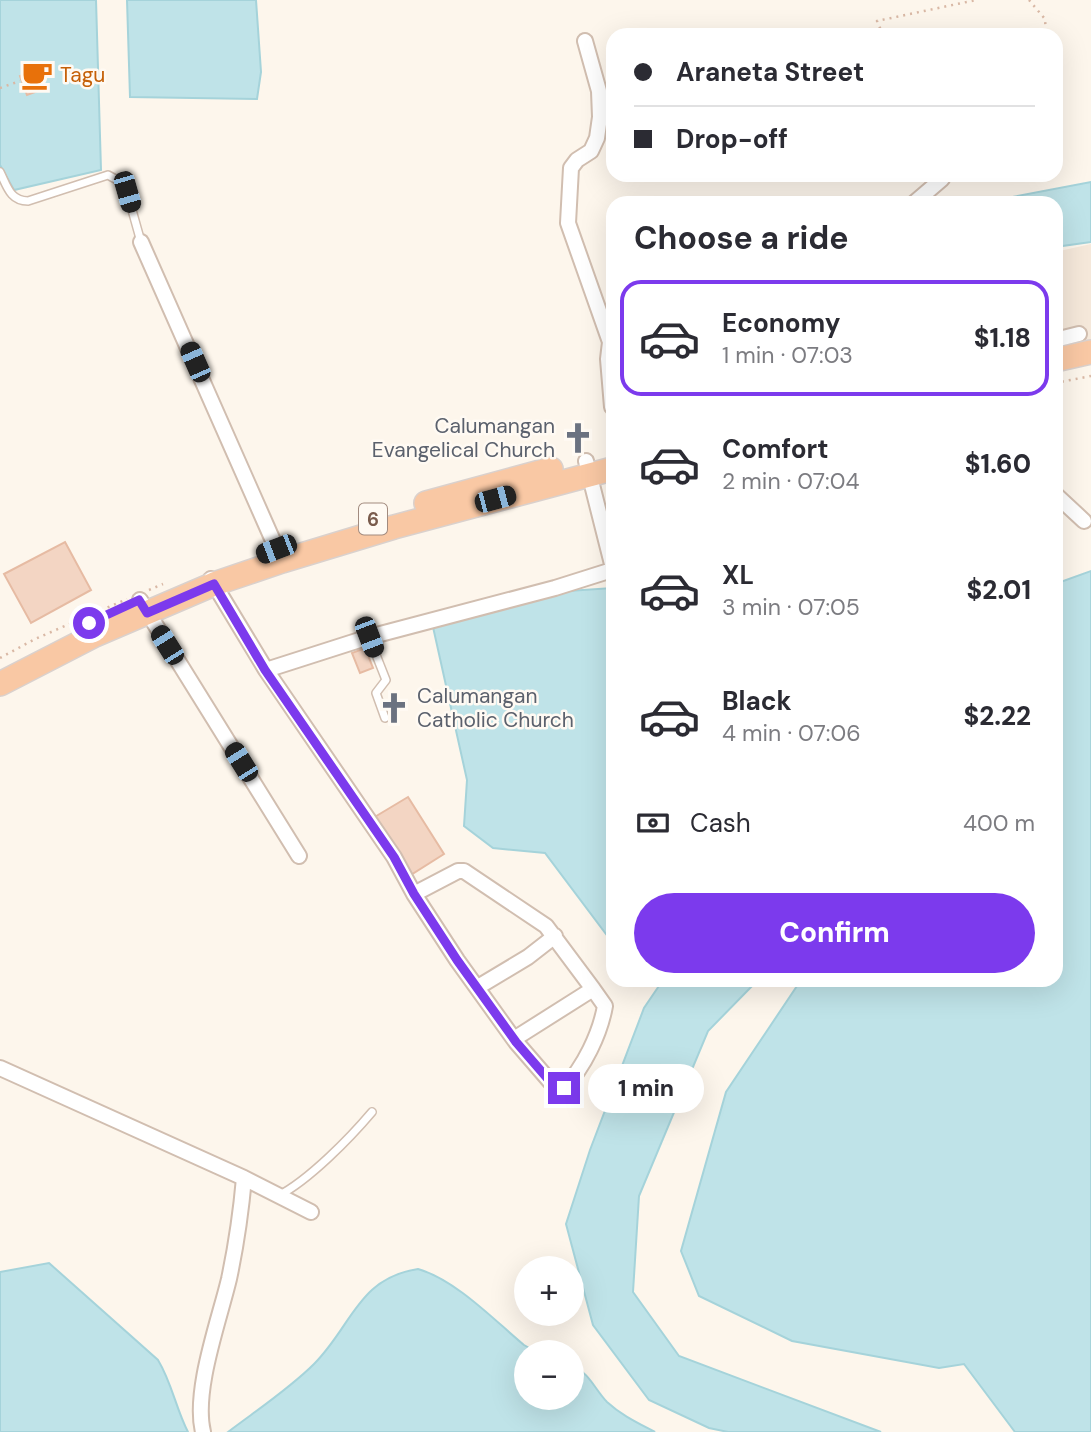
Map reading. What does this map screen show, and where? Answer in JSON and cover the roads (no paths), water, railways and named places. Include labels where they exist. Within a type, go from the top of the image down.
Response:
[{"type":"highway","points":[[1063,355],[1085,343]]},
{"type":"highway","points":[[1063,372],[1091,367]]},
{"type":"highway","points":[[0,668],[138,601],[211,580],[276,547],[394,527],[587,468],[606,458]]},
{"type":"highway","points":[[587,468],[606,469]]},
{"type":"highway","points":[[0,684],[95,635],[138,601]]},
{"type":"street","points":[[585,41],[599,91],[600,117],[597,138],[591,151],[577,160],[571,168],[568,223],[606,331]]},
{"type":"street","points":[[922,196],[938,182]]},
{"type":"street","points":[[141,242],[276,547]]},
{"type":"street","points":[[1063,341],[1085,343]]},
{"type":"street","points":[[587,468],[606,541]]},
{"type":"street","points":[[1063,501],[1084,521]]},
{"type":"street","points":[[265,670],[369,637],[606,572]]},
{"type":"street","points":[[211,580],[265,670],[394,857],[414,894],[514,1039],[554,1086],[564,1088],[589,1051],[604,1013],[603,1001],[555,936],[537,920],[464,872],[458,871],[414,894]]},
{"type":"street","points":[[138,601],[299,856]]},
{"type":"street","points":[[478,987],[528,957],[555,936]]},
{"type":"street","points":[[514,1039],[593,989]]},
{"type":"street","points":[[0,1068],[244,1178],[311,1212]]},
{"type":"street","points":[[203,1432],[201,1390],[233,1258],[244,1178]]},
{"type":"lane","points":[[0,172],[12,196],[19,201],[39,198],[108,175],[119,181],[127,192],[141,242]]},
{"type":"lane","points":[[369,637],[386,680],[376,694],[385,718]]},
{"type":"lane","points":[[277,1196],[342,1144],[372,1112]]},
{"type":"water","points":[[0,0],[96,0],[101,170],[14,190],[0,165]]},
{"type":"water","points":[[127,0],[256,0],[261,72],[257,99],[130,97]]},
{"type":"water","points":[[1091,182],[1091,242],[1063,246],[1063,196],[1018,196]]},
{"type":"water","points":[[1091,571],[1091,1432],[1015,1432],[964,1364],[939,1368],[792,1341],[699,1296],[681,1251],[726,1092],[796,987],[1063,987],[1063,581]]},
{"type":"water","points":[[606,588],[606,934],[545,853],[493,848],[464,826],[467,780],[433,627],[568,591]]},
{"type":"water","points":[[658,987],[751,987],[708,1031],[639,1196],[633,1292],[679,1356],[881,1432],[728,1432],[709,1428],[649,1400],[593,1325],[584,1291],[584,1256],[575,1256],[566,1224],[590,1150],[644,1008]]},
{"type":"water","points":[[49,1263],[158,1360],[188,1432],[0,1432],[0,1272]]},
{"type":"water","points":[[418,1269],[432,1274],[460,1291],[518,1340],[514,1340],[514,1410],[584,1410],[584,1374],[612,1407],[655,1432],[228,1432],[314,1364],[369,1293],[398,1274]]},
{"type":"place","name":"Tagu","points":[[37,75]]},
{"type":"place","name":"Calumangan Evangelical Church","points":[[578,438]]},
{"type":"place","name":"Calumangan Catholic Church","points":[[394,708]]}]
